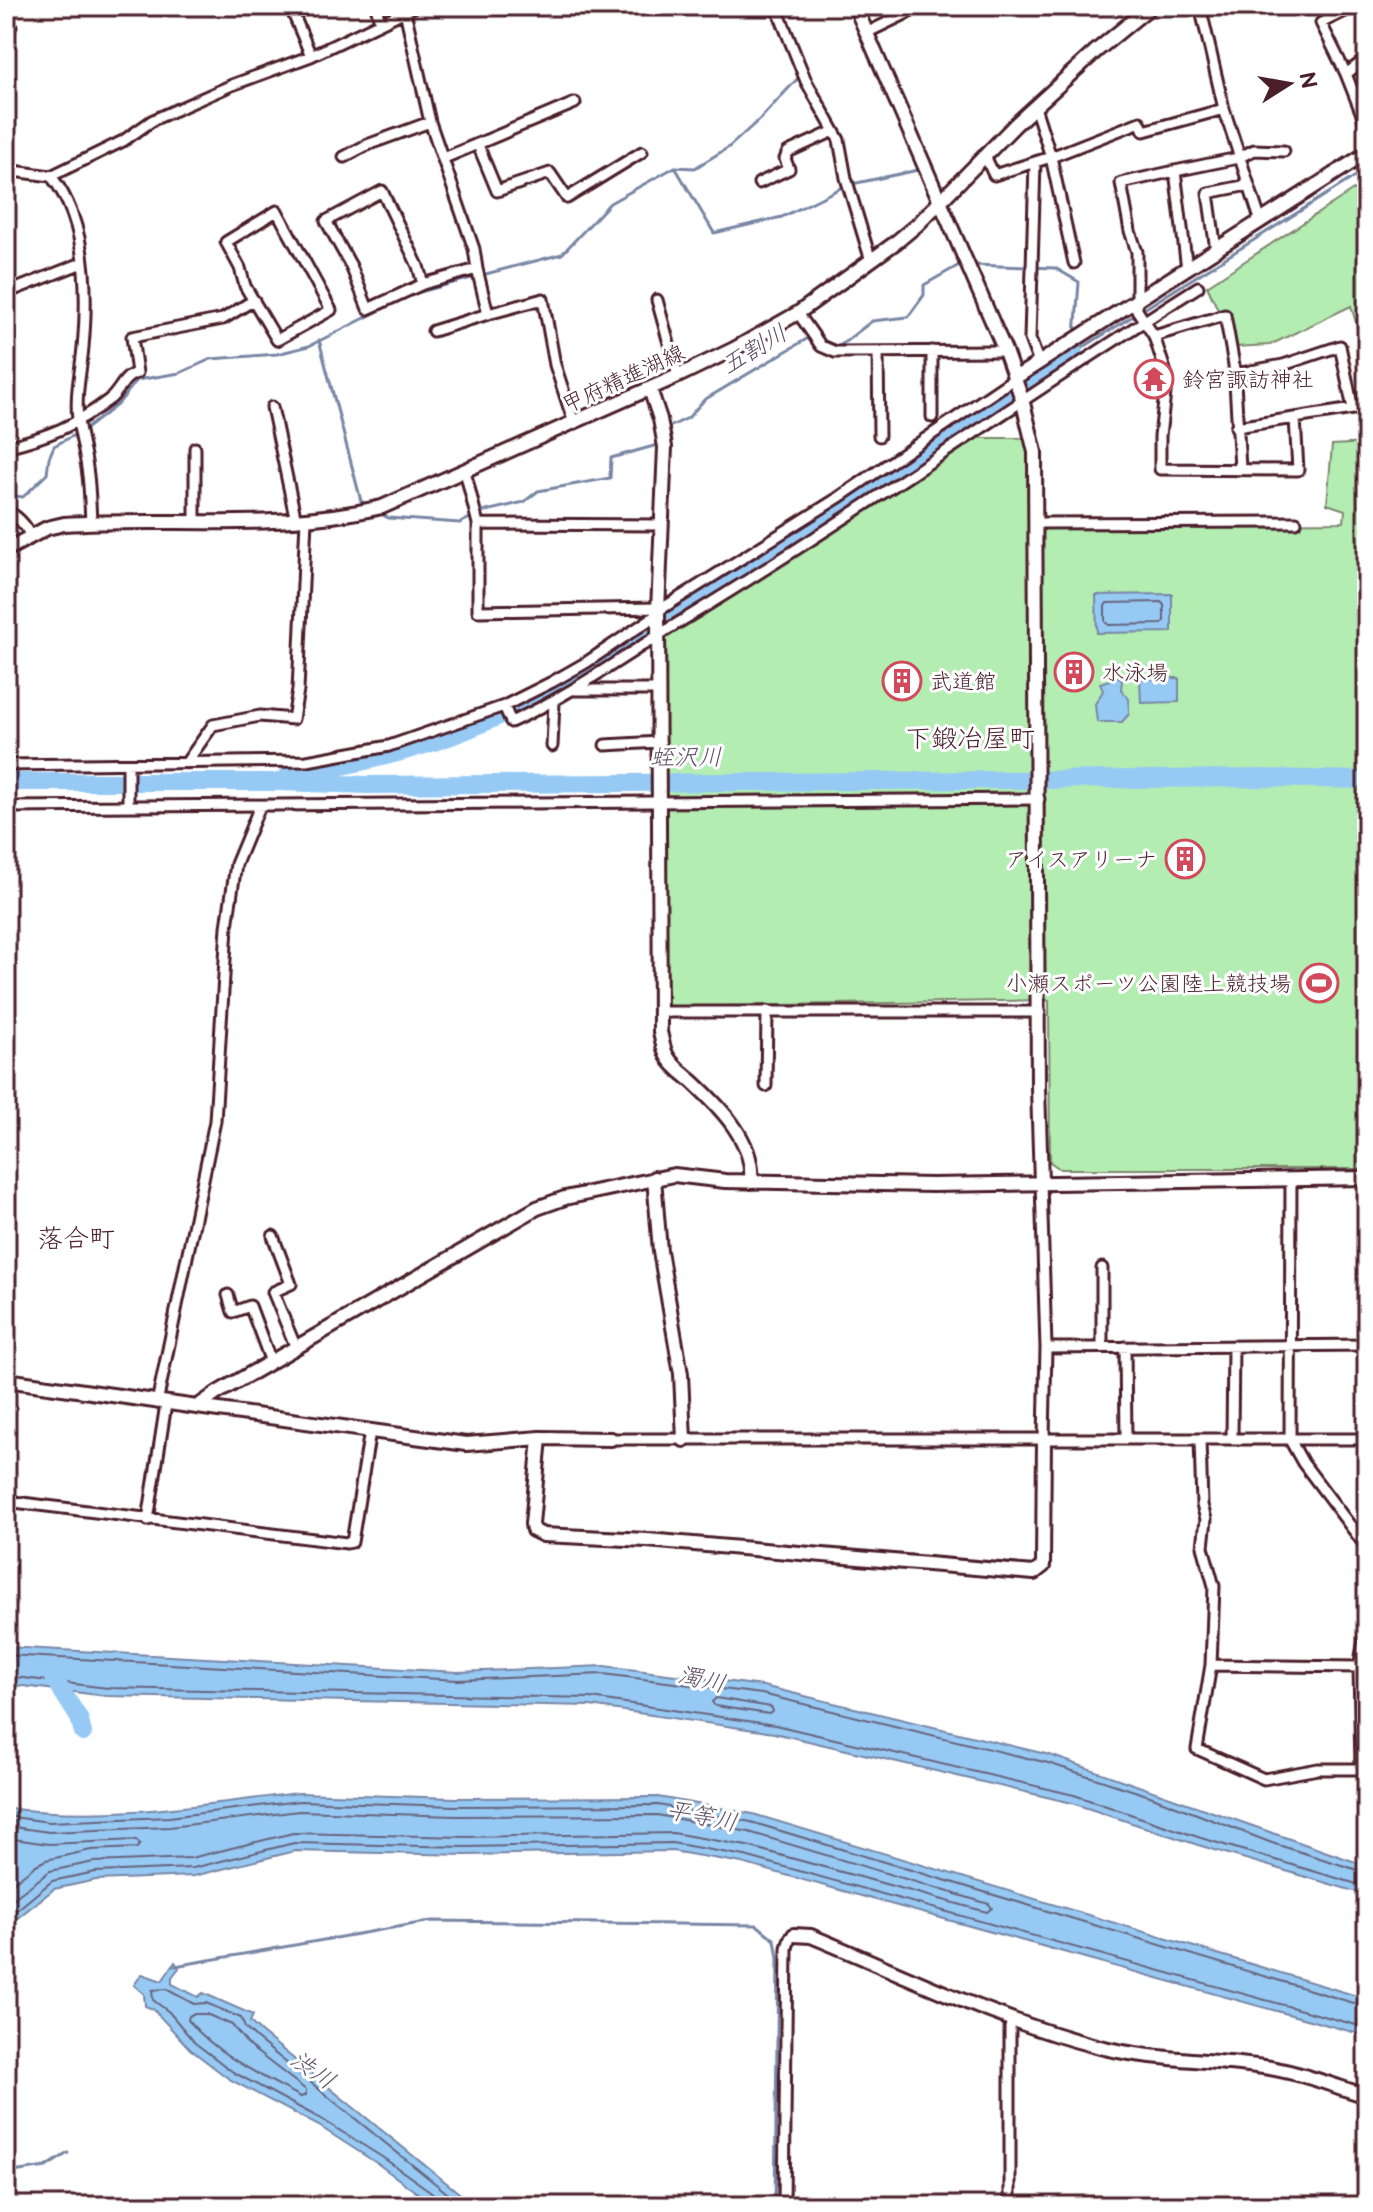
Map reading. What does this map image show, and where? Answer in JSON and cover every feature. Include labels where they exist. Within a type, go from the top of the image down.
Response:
[{"type":"street","points":[[290,6],[311,56]]},
{"type":"street","points":[[376,6],[380,22]]},
{"type":"street","points":[[6,170],[51,176],[123,141],[153,120],[232,85],[311,56],[416,6]]},
{"type":"street","points":[[776,6],[806,81],[834,131],[871,261]]},
{"type":"street","points":[[540,1438],[532,1524],[533,1530],[543,1535],[711,1545],[1034,1573],[1043,1566],[1046,1348],[1038,1088],[1035,452],[1019,389],[1005,351],[938,203],[855,6]]},
{"type":"street","points":[[866,33],[922,6]]},
{"type":"street","name":"甲府精進湖線","points":[[6,550],[31,536],[64,524],[301,521],[382,507],[678,376],[798,313],[907,234],[1035,107],[1151,6]]},
{"type":"street","points":[[1200,6],[1224,109],[1261,222]]},
{"type":"street","points":[[1355,6],[1321,23],[1366,122]]},
{"type":"street","points":[[405,11],[430,122],[474,249],[488,314]]},
{"type":"street","points":[[1346,74],[1367,58]]},
{"type":"street","points":[[444,158],[575,103]]},
{"type":"street","points":[[1035,107],[1051,157],[1074,263]]},
{"type":"street","points":[[985,156],[994,175],[1051,157],[1140,122],[1144,131],[1224,109]]},
{"type":"street","points":[[344,157],[367,145],[430,122]]},
{"type":"street","points":[[759,183],[789,169],[785,159],[788,152],[834,131]]},
{"type":"street","points":[[478,145],[497,191],[550,173],[567,198],[642,152]]},
{"type":"street","points":[[1284,151],[1254,150],[1238,158],[1121,183],[1137,252],[1140,312],[1154,336],[1167,376],[1160,436],[1160,469],[1298,470],[1295,418]]},
{"type":"street","points":[[6,765],[128,767],[307,761],[403,742],[504,706],[587,662],[658,612],[838,498],[1140,312],[1187,269],[1367,153]]},
{"type":"street","points":[[1035,162],[1030,339],[1039,363]]},
{"type":"street","points":[[1175,171],[1187,269]]},
{"type":"street","points":[[51,176],[70,210],[82,263],[85,315],[77,388],[78,421],[88,471],[91,523]]},
{"type":"street","points":[[1216,250],[1208,193],[1248,185]]},
{"type":"street","points":[[423,284],[418,266],[382,191],[326,221],[351,266],[368,309],[423,284],[477,269]]},
{"type":"street","points":[[277,211],[331,310],[277,340],[254,300],[226,242],[277,211]]},
{"type":"street","points":[[6,293],[82,263]]},
{"type":"street","points":[[504,706],[511,722],[575,690],[850,515],[1019,389],[1039,363],[1081,335],[1198,287]]},
{"type":"street","points":[[433,331],[543,299],[555,365],[574,423]]},
{"type":"street","points":[[6,447],[52,436],[114,397],[129,375],[137,373],[132,337],[223,319],[254,300]]},
{"type":"street","points":[[657,300],[678,376]]},
{"type":"street","points":[[798,313],[821,346],[835,352],[1005,351]]},
{"type":"street","points":[[1154,336],[1225,315],[1235,374],[1240,468]]},
{"type":"street","points":[[1235,374],[1283,365],[1340,346],[1353,409],[1236,427]]},
{"type":"street","points":[[932,351],[932,417]]},
{"type":"street","points":[[878,352],[879,436]]},
{"type":"street","points":[[650,389],[664,442],[658,612],[660,1032],[667,1055],[738,1133],[753,1166],[751,1182]]},
{"type":"street","points":[[186,763],[213,725],[260,716],[293,719],[298,690],[301,521],[272,407]]},
{"type":"street","points":[[195,448],[195,521]]},
{"type":"street","points":[[465,471],[477,523],[478,611],[658,612]]},
{"type":"street","points":[[838,498],[850,515]]},
{"type":"street","points":[[6,511],[26,526],[31,536]]},
{"type":"street","points":[[1037,523],[1296,522]]},
{"type":"street","points":[[477,523],[661,525]]},
{"type":"street","points":[[575,690],[659,690]]},
{"type":"street","points":[[552,746],[554,702]]},
{"type":"street","points":[[605,745],[660,742]]},
{"type":"street","points":[[128,767],[128,802]]},
{"type":"street","points":[[6,807],[128,802],[260,806],[660,796],[1039,795]]},
{"type":"street","points":[[148,1520],[161,1404],[215,1121],[227,927],[236,864],[260,806]]},
{"type":"street","points":[[766,1086],[767,1011]]},
{"type":"street","points":[[659,1012],[1040,1012]]},
{"type":"street","points":[[197,1407],[537,1208],[565,1198],[654,1178],[684,1175],[725,1181],[932,1185],[1367,1178]]},
{"type":"street","points":[[654,1178],[660,1251],[681,1374],[684,1440]]},
{"type":"street","points":[[1291,1179],[1290,1440],[1303,1463],[1367,1548]]},
{"type":"street","points":[[273,1236],[291,1284],[273,1292],[296,1348]]},
{"type":"street","points":[[1102,1268],[1102,1347]]},
{"type":"street","points":[[228,1295],[233,1312],[250,1306],[271,1362]]},
{"type":"street","points":[[1046,1348],[1367,1345]]},
{"type":"street","points":[[1232,1438],[1233,1346]]},
{"type":"street","points":[[1125,1347],[1126,1439]]},
{"type":"street","points":[[6,1380],[161,1404],[466,1444],[540,1438],[1367,1439]]},
{"type":"street","points":[[6,1501],[347,1543],[352,1542],[370,1431]]},
{"type":"street","points":[[1200,1439],[1202,1505],[1206,1519],[1203,1547],[1214,1586],[1211,1665],[1197,1749],[1264,1779],[1318,1769],[1364,1769],[1359,1667],[1367,1624]]},
{"type":"street","points":[[1211,1665],[1359,1667]]},
{"type":"street","points":[[784,2206],[787,1948],[794,1935],[811,1936],[1012,2020],[1110,2050],[1149,2058],[1258,2066],[1301,2075],[1367,2096]]},
{"type":"street","points":[[1010,2206],[1012,2020]]},
{"type":"green space","points":[[1367,181],[1367,359],[1351,306],[1270,345],[1235,347],[1207,286]]},
{"type":"green space","points":[[965,438],[1027,438],[1033,525],[1344,522],[1345,510],[1327,504],[1332,445],[1367,443],[1367,1169],[1060,1169],[1050,1162],[1049,1000],[667,1007],[659,635]]},
{"type":"water","points":[[1172,594],[1172,632],[1097,633],[1096,595]]},
{"type":"water","points":[[1118,677],[1122,680],[1121,689],[1129,699],[1129,714],[1122,722],[1097,722],[1095,704],[1103,691],[1100,683]]},
{"type":"water","points":[[1179,678],[1179,702],[1141,703],[1140,679]]},
{"type":"water","name":"濁川","points":[[6,1647],[458,1672],[604,1666],[763,1686],[1050,1755],[1367,1866],[1367,1895],[1198,1845],[1072,1803],[774,1733],[590,1706],[107,1696],[6,1684]]},
{"type":"water","name":"平等川","points":[[298,1793],[455,1798],[658,1797],[753,1814],[1367,1999],[1367,2036],[742,1863],[672,1851],[466,1855],[295,1851],[194,1876],[96,1880],[54,1889],[15,1920],[6,1934],[6,1808],[42,1812],[116,1812]]},
{"type":"water","points":[[175,1962],[179,1968],[172,1977],[172,1984],[198,1997],[203,1993],[253,2015],[250,2022],[262,2033],[475,2206],[435,2206],[319,2126],[229,2079],[190,2049],[153,2009],[145,2006],[144,1994],[134,1985],[142,1974],[162,1981]]},
{"type":"waterway","name":"五割川","points":[[482,275],[562,254],[610,203],[675,167],[695,168],[729,147],[800,76]]},
{"type":"waterway","name":"五割川","points":[[675,167],[714,233],[782,217],[845,186]]},
{"type":"waterway","name":"五割川","points":[[852,184],[923,169]]},
{"type":"waterway","name":"五割川","points":[[1075,344],[1074,353],[1367,169]]},
{"type":"waterway","name":"五割川","points":[[837,348],[872,321],[908,317],[924,295],[924,285],[961,264]]},
{"type":"waterway","name":"五割川","points":[[973,265],[1055,268],[1079,282],[1075,336]]},
{"type":"waterway","name":"五割川","points":[[6,495],[23,497],[47,474],[54,446],[87,428],[118,404],[137,380],[180,373],[211,359],[277,354],[309,346],[413,294],[475,277]]},
{"type":"waterway","name":"五割川","points":[[669,442],[672,441],[669,427],[688,418],[704,400],[812,338]]},
{"type":"waterway","name":"五割川","points":[[319,340],[361,501],[367,505]]},
{"type":"waterway","points":[[287,776],[359,763],[429,744],[515,709],[556,688],[673,618],[1074,353]]},
{"type":"waterway","name":"五割川","points":[[380,513],[388,518],[460,523],[482,512],[524,502],[538,491],[610,478],[611,458],[661,444]]},
{"type":"waterway","name":"蛭沢川","points":[[6,782],[368,785],[1261,778],[1367,780]]},
{"type":"waterway","name":"渋川","points":[[49,1671],[79,1718],[83,1733]]},
{"type":"waterway","points":[[175,1966],[432,1921],[757,1925],[775,1940],[778,1958],[775,2206]]},
{"type":"waterway","points":[[6,2173],[46,2167],[68,2153]]},
{"type":"place","name":"鈴宮諏訪神社","points":[[1154,379]]},
{"type":"place","name":"水泳場","points":[[1074,672]]},
{"type":"place","name":"武道館","points":[[902,681]]},
{"type":"place","name":"アイスアリーナ","points":[[1185,859]]},
{"type":"place","name":"小瀬スポーツ公園陸上競技場","points":[[1319,983]]},
{"type":"district","name":"下鍛冶屋町","points":[[970,738]]},
{"type":"district","name":"落合町","points":[[76,1238]]}]
